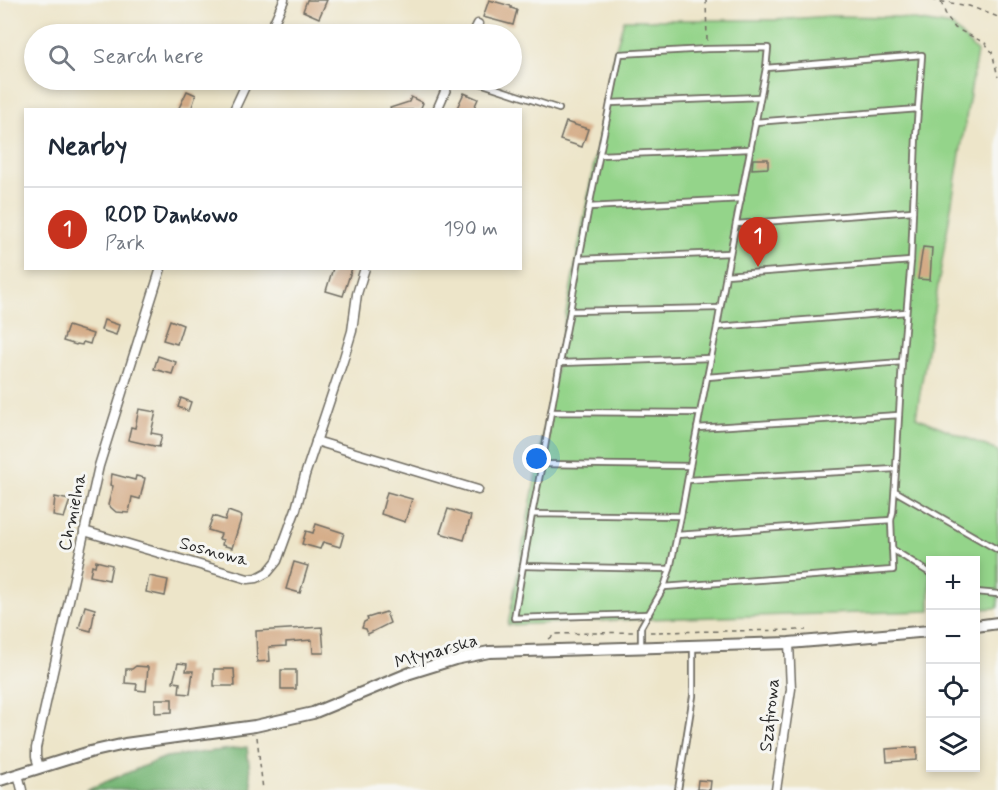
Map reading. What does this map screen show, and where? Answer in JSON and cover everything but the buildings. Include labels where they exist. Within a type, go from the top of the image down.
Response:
[{"type":"street","points":[[273,24],[284,0]]},
{"type":"street","points":[[235,108],[243,90]]},
{"type":"street","points":[[438,108],[443,90]]},
{"type":"street","name":"Chmielna","points":[[39,767],[36,748],[104,448],[160,270]]},
{"type":"street","name":"Sosnowa","points":[[84,531],[233,576],[258,578],[268,572],[277,561],[296,509],[352,331],[357,294],[364,270]]},
{"type":"street","points":[[316,441],[478,490]]},
{"type":"street","points":[[980,625],[998,623]]},
{"type":"street","name":"Młynarska","points":[[0,780],[125,744],[255,726],[313,713],[410,673],[455,659],[489,652],[789,643],[926,631]]},
{"type":"street","name":"Szafirowa","points":[[776,790],[792,689],[789,643]]},
{"type":"street","points":[[18,774],[22,790]]},
{"type":"lane","points":[[641,647],[641,627],[649,614],[664,586],[677,535],[768,48],[620,54],[579,259],[514,618],[649,614]]},
{"type":"lane","points":[[664,586],[892,570],[891,520],[911,261],[922,55],[766,68]]},
{"type":"lane","points":[[502,90],[560,109]]},
{"type":"lane","points":[[610,103],[760,97]]},
{"type":"lane","points":[[755,122],[918,109]]},
{"type":"lane","points":[[600,155],[750,149]]},
{"type":"lane","points":[[589,207],[741,199]]},
{"type":"lane","points":[[736,224],[913,211]]},
{"type":"lane","points":[[579,259],[730,253]]},
{"type":"lane","points":[[726,276],[911,261]]},
{"type":"lane","points":[[570,311],[720,308]]},
{"type":"lane","points":[[717,327],[906,312]]},
{"type":"lane","points":[[560,363],[711,358]]},
{"type":"lane","points":[[707,377],[902,362]]},
{"type":"lane","points":[[551,412],[700,413]]},
{"type":"lane","points":[[697,428],[899,415]]},
{"type":"lane","points":[[542,464],[690,466]]},
{"type":"lane","points":[[688,480],[896,469]]},
{"type":"lane","points":[[895,491],[998,550]]},
{"type":"lane","points":[[532,514],[681,516]]},
{"type":"lane","points":[[677,535],[891,520]]},
{"type":"lane","points":[[892,549],[926,570]]},
{"type":"lane","points":[[523,566],[670,568]]},
{"type":"lane","points":[[980,592],[998,594]]},
{"type":"lane","points":[[678,790],[693,696],[693,646]]},
{"type":"path","points":[[706,0],[707,49]]},
{"type":"path","points":[[932,0],[969,6],[998,17]]},
{"type":"path","points":[[941,2],[955,28],[985,43],[992,52],[998,77]]},
{"type":"path","points":[[545,642],[556,634],[803,628],[810,631]]},
{"type":"path","points":[[255,726],[263,790]]},
{"type":"green space","points":[[830,16],[896,17],[952,26],[977,52],[916,417],[998,451],[998,608],[980,609],[980,556],[926,556],[926,611],[508,625],[615,52],[624,20],[776,20]]},
{"type":"green space","points":[[247,747],[252,790],[86,790],[166,757]]},
{"type":"place","name":"ROD Dankowo","points":[[758,267]]}]
